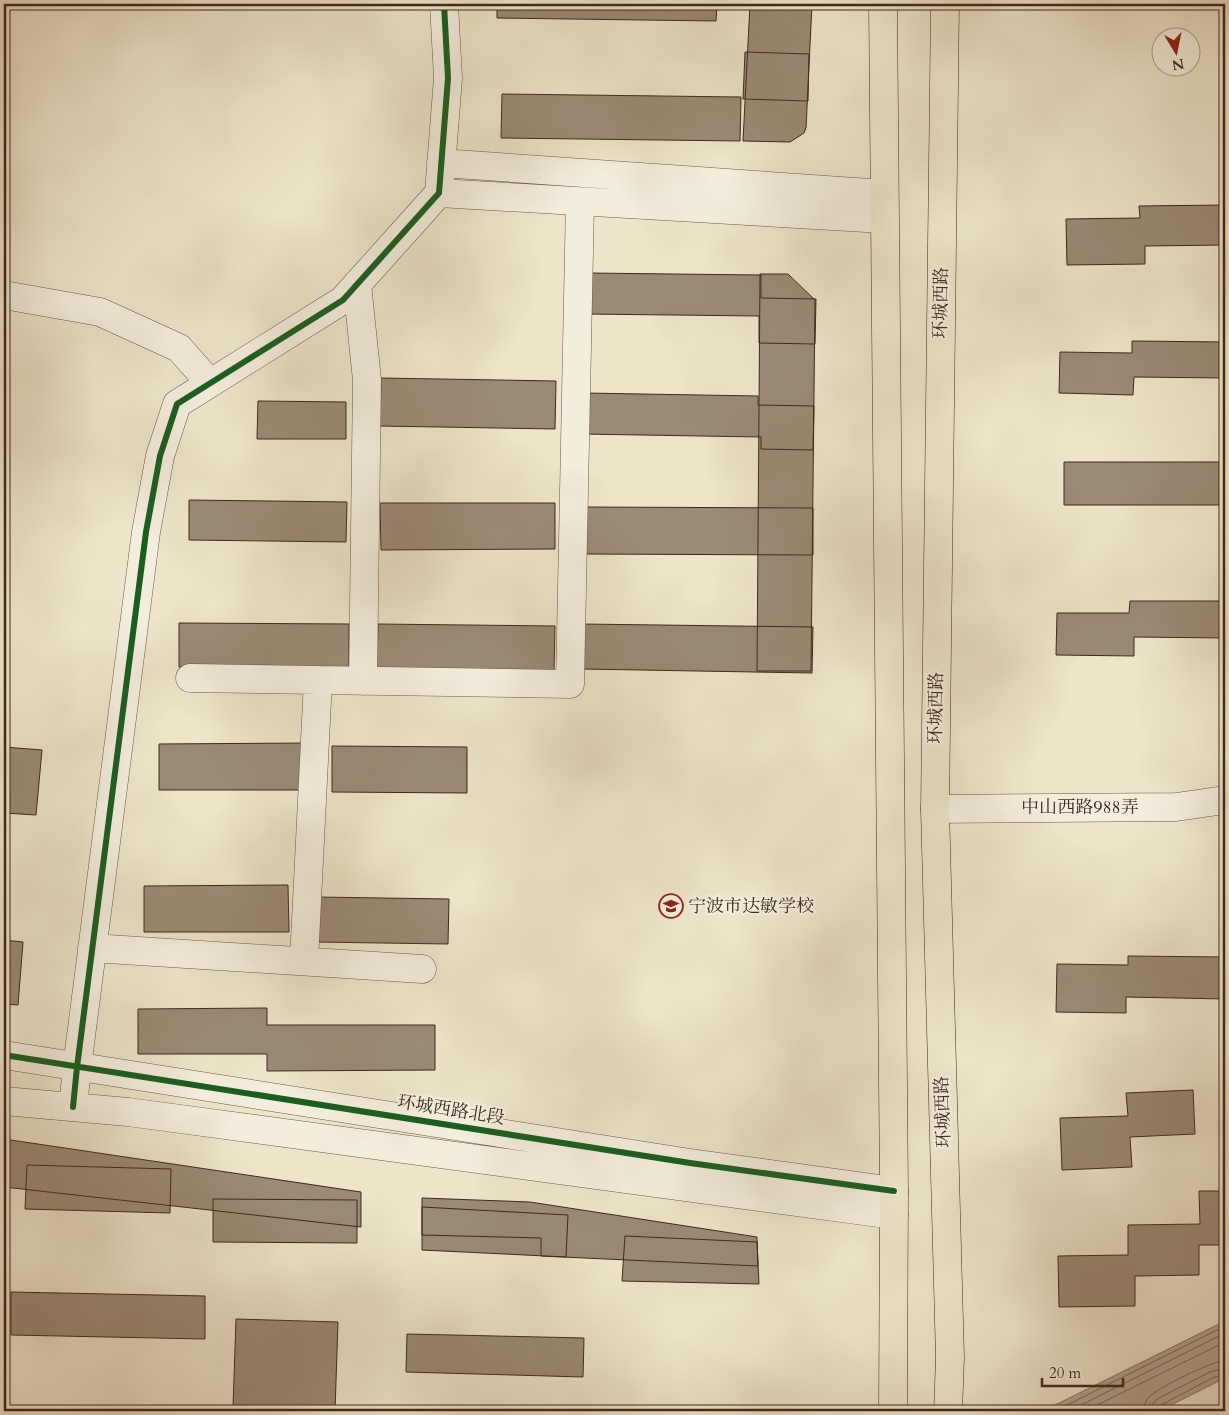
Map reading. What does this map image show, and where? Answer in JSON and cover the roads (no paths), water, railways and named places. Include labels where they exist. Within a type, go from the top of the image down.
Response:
[{"type":"main road","points":[[883,4],[894,1203],[894,1411]]},
{"type":"main road","name":"环城西路","points":[[945,4],[935,809],[950,1358],[948,1411]]},
{"type":"street","points":[[73,1107],[146,532],[160,456],[177,404],[343,300],[439,194],[448,78],[444,4]]},
{"type":"street","points":[[441,163],[884,206]]},
{"type":"street","points":[[439,194],[580,202],[884,206]]},
{"type":"street","points":[[190,678],[570,684],[580,202]]},
{"type":"street","points":[[357,284],[367,380],[363,681]]},
{"type":"street","points":[[4,295],[100,312],[179,348],[210,383]]},
{"type":"street","points":[[304,961],[318,680]]},
{"type":"street","name":"中山西路988弄","points":[[935,809],[1176,807],[1225,800]]},
{"type":"street","points":[[92,948],[422,968]]},
{"type":"street","name":"环城西路北段","points":[[4,1055],[690,1163],[894,1203]]},
{"type":"street","points":[[4,1101],[138,1113],[894,1203]]},
{"type":"water","points":[[1225,1321],[1225,1378],[1159,1411],[1043,1411]]},
{"type":"place","name":"宁波市达敏学校","points":[[671,906]]}]
